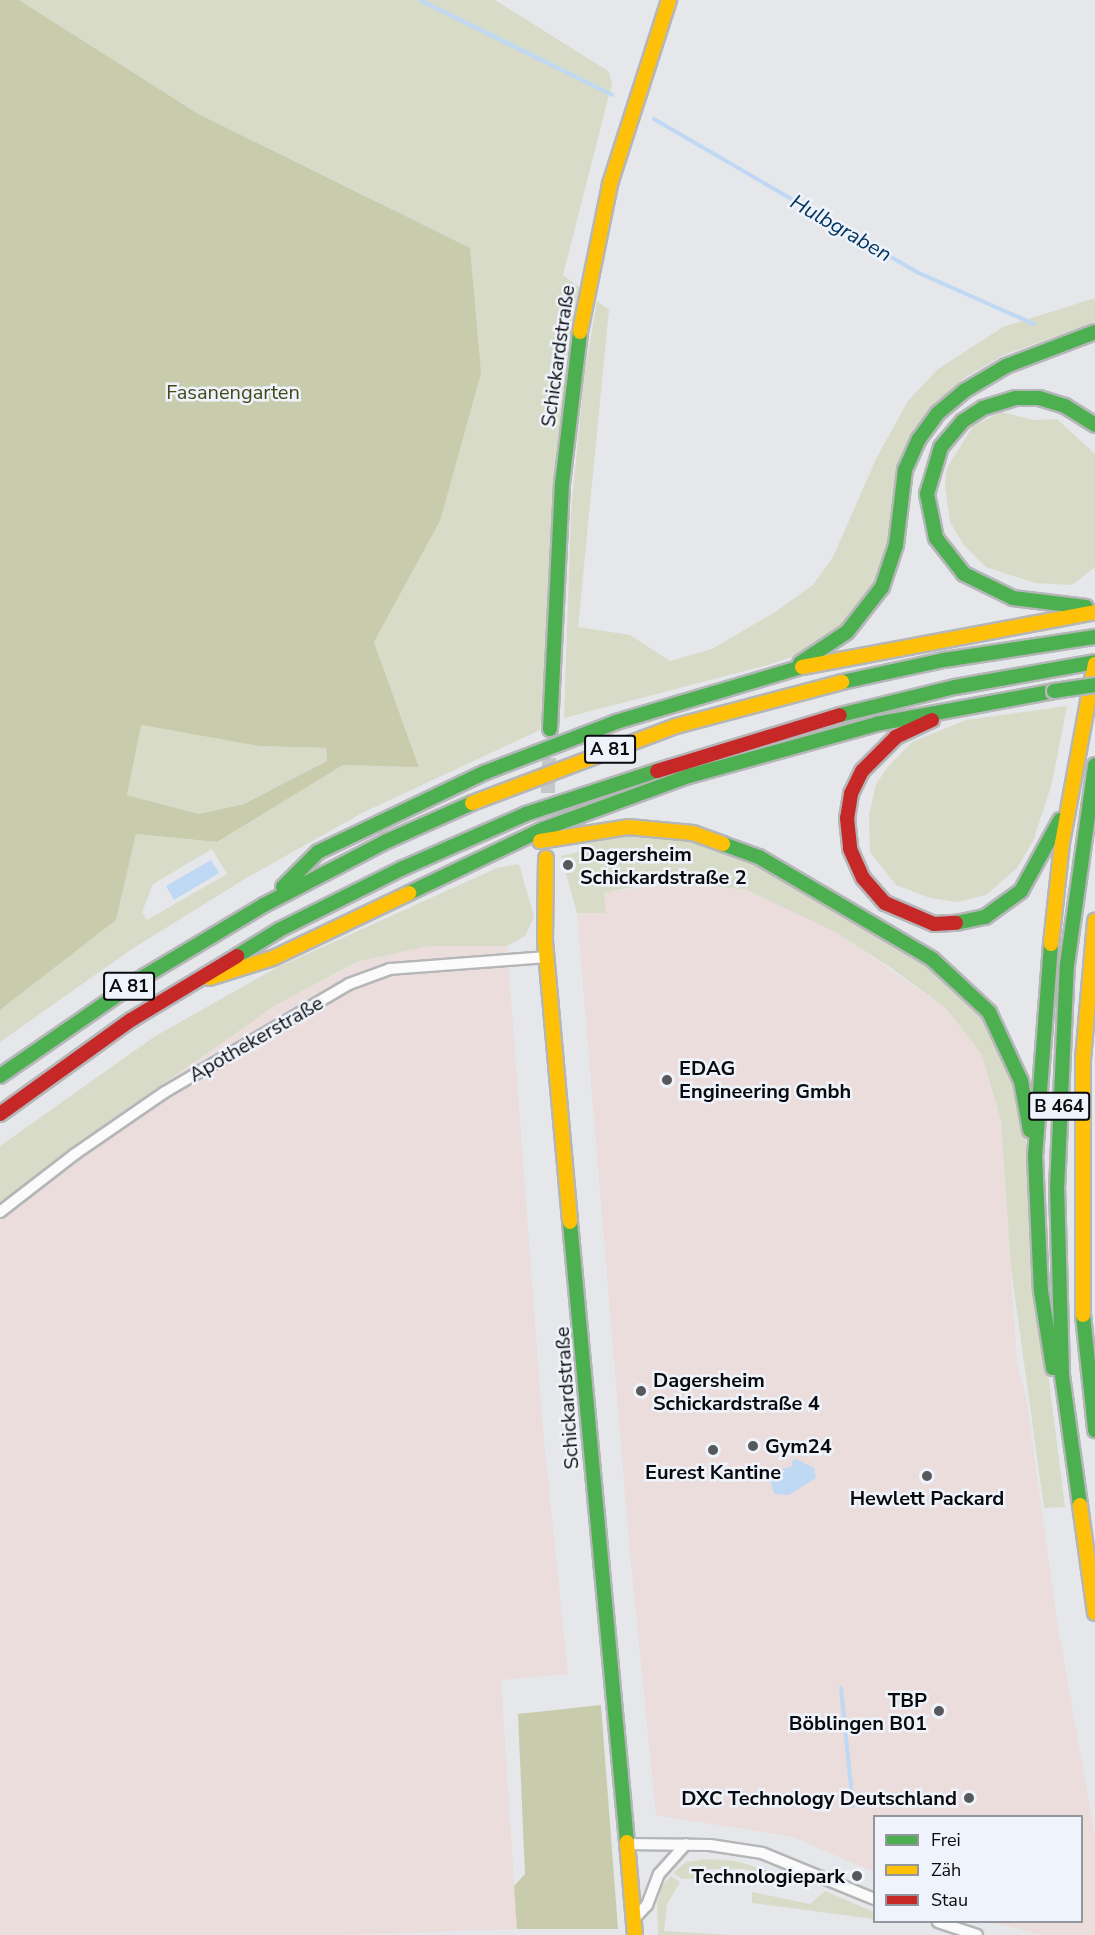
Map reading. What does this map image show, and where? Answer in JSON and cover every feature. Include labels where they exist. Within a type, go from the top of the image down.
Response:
[{"type":"main road","name":"Schickardstraße","points":[[550,729],[562,484],[580,328],[615,165],[669,0]]},
{"type":"main road","points":[[788,669],[847,632],[878,592],[896,544],[905,470],[919,439],[938,413],[964,391],[1006,366],[1095,332]]},
{"type":"main road","points":[[1072,611],[1013,598],[964,574],[936,538],[928,508],[928,484],[935,459],[946,440],[973,413],[994,403],[1027,398],[1052,401],[1095,424]]},
{"type":"main road","points":[[264,905],[318,852],[444,789],[616,722],[788,669],[1072,611],[1095,610]]},
{"type":"main road","name":"A 81","points":[[0,1076],[135,982],[264,905],[450,812],[545,773],[665,730],[843,681],[1095,637]]},
{"type":"main road","name":"A 81","points":[[0,1114],[190,982],[327,905],[526,814],[795,726],[922,694],[1059,667],[1095,663]]},
{"type":"main road","name":"B 464","points":[[1071,1447],[1042,1301],[1035,1155],[1049,961],[1068,805],[1095,663]]},
{"type":"main road","points":[[190,982],[273,958],[587,812],[717,767],[845,731],[973,705],[1095,686]]},
{"type":"main road","points":[[973,705],[896,737],[862,771],[851,794],[847,831],[856,865],[872,891],[901,913],[926,922],[954,924],[985,917],[1011,901],[1034,873],[1068,805]]},
{"type":"main road","name":"B 464","points":[[1095,765],[1071,922],[1059,1105],[1058,1305],[1071,1447],[1095,1613]]},
{"type":"main road","points":[[504,850],[608,828],[675,830],[744,850],[830,898],[932,959],[989,1012],[1021,1081],[1035,1155]]},
{"type":"main road","name":"Schickardstraße","points":[[546,858],[546,957],[635,1935]]},
{"type":"main road","name":"B 464","points":[[1095,921],[1083,1059],[1080,1227],[1081,1301],[1095,1430]]},
{"type":"street","name":"Apothekerstraße","points":[[0,1212],[75,1154],[165,1092],[349,984],[390,969],[546,957]]},
{"type":"street","points":[[626,1844],[686,1844],[762,1853],[873,1899]]},
{"type":"street","points":[[633,1920],[647,1905],[659,1874],[686,1844]]},
{"type":"street","points":[[941,1923],[977,1935]]},
{"type":"shaded area","points":[[679,882],[747,890],[837,933],[946,1008],[982,1055],[1001,1122],[1017,1363],[1026,1397],[1058,1628],[1095,1836],[1095,1935],[1041,1935],[998,1923],[1083,1923],[1083,1815],[873,1815],[873,1872],[793,1837],[656,1815],[630,1553],[577,913],[606,912],[603,893]]},
{"type":"shaded area","points":[[429,946],[507,946],[543,1431],[568,1674],[501,1680],[517,1929],[338,1935],[0,1935],[0,1206],[123,1112],[276,1005],[356,962]]},
{"type":"green space","name":"Fasanengarten","points":[[0,0],[19,0],[200,115],[470,248],[481,373],[440,521],[374,642],[419,767],[343,765],[217,842],[136,834],[116,920],[0,1010]],"holes":[[[141,725],[259,746],[326,748],[327,761],[244,804],[199,814],[127,795]]]},
{"type":"green space","points":[[19,0],[495,0],[608,71],[612,83],[563,275],[580,288],[559,456],[540,730],[362,813],[248,877],[132,949],[0,1042],[0,1010],[116,920],[136,834],[217,842],[343,765],[419,766],[374,642],[440,521],[200,115]],"holes":[[[212,849],[227,874],[147,920],[142,912],[153,884]]]},
{"type":"green space","points":[[1095,298],[1095,322],[1004,355],[964,378],[922,418],[896,477],[892,529],[877,582],[848,624],[800,654],[768,665],[564,718],[571,512],[584,378],[597,301],[609,310],[578,627],[630,635],[670,661],[712,649],[775,612],[813,585],[833,557],[877,457],[908,401],[938,369],[1003,327]]},
{"type":"green space","points":[[1001,412],[1034,420],[1057,419],[1095,454],[1095,567],[1072,585],[1035,583],[986,567],[963,544],[950,522],[945,486],[947,468],[973,426]]},
{"type":"green space","points":[[1067,706],[1052,783],[1033,841],[1017,868],[986,895],[957,902],[930,898],[896,885],[870,852],[869,815],[876,784],[888,767],[912,742],[966,720]]},
{"type":"green space","points":[[140,725],[259,746],[326,748],[327,761],[244,804],[200,814],[127,795]]},
{"type":"green space","points":[[646,831],[739,852],[915,952],[984,1015],[1023,1106],[1041,1318],[1065,1507],[1044,1508],[1011,1268],[1001,1121],[982,1055],[946,1008],[894,970],[837,933],[747,890],[679,882],[642,885],[604,893],[606,913],[577,913],[561,856],[579,852],[578,838]]},
{"type":"green space","points":[[519,864],[534,917],[525,936],[507,946],[429,946],[356,962],[276,1005],[123,1112],[0,1206],[0,1146],[154,1037],[274,969],[497,868]]},
{"type":"green space","points":[[601,1705],[618,1929],[517,1929],[514,1886],[525,1874],[518,1714]]},
{"type":"green space","points":[[705,1859],[735,1861],[783,1875],[743,1869],[708,1869],[707,1878],[682,1879],[673,1873],[686,1862]]},
{"type":"green space","points":[[671,1876],[680,1882],[667,1904],[664,1931],[730,1935],[658,1935],[657,1903],[663,1885]]},
{"type":"green space","points":[[825,1891],[873,1912],[873,1919],[752,1903],[752,1892],[810,1904]]},
{"type":"water","points":[[211,860],[219,873],[174,900],[166,886]]},
{"type":"water","points":[[797,1459],[814,1468],[816,1478],[789,1495],[774,1494],[769,1473],[792,1466],[792,1461]]},
{"type":"waterway","name":"Hulbgraben","points":[[420,0],[612,95]]},
{"type":"waterway","name":"Hulbgraben","points":[[654,119],[919,273],[1034,324]]},
{"type":"waterway","points":[[841,1688],[853,1806]]},
{"type":"tunnel","points":[[547,814],[550,740]]},
{"type":"traffic: fast","points":[[550,729],[562,484],[580,332]]},
{"type":"traffic: fast","points":[[800,663],[847,632],[882,587],[896,545],[905,470],[919,439],[938,413],[964,391],[1006,366],[1095,332]]},
{"type":"traffic: fast","points":[[1086,607],[1013,598],[964,574],[936,538],[927,494],[941,447],[963,421],[983,408],[1016,398],[1039,398],[1065,406],[1095,425]]},
{"type":"traffic: fast","points":[[842,682],[944,660],[1095,637]]},
{"type":"traffic: fast","points":[[840,715],[955,687],[1095,662]]},
{"type":"traffic: fast","points":[[283,887],[318,852],[486,772],[616,722],[802,667]]},
{"type":"traffic: fast","points":[[1054,691],[1095,685]]},
{"type":"traffic: fast","points":[[409,893],[543,829],[689,776],[876,724],[1054,691]]},
{"type":"traffic: fast","points":[[1080,1505],[1062,1375],[1057,1190],[1067,965],[1095,765]]},
{"type":"traffic: fast","points":[[237,956],[279,930],[403,868],[526,814],[657,771]]},
{"type":"traffic: fast","points":[[0,1076],[145,976],[264,905],[387,841],[472,803]]},
{"type":"traffic: fast","points":[[956,923],[985,917],[1021,891],[1060,820]]},
{"type":"traffic: fast","points":[[723,844],[759,857],[932,959],[989,1012],[1021,1081],[1030,1130]]},
{"type":"traffic: fast","points":[[1051,944],[1035,1155],[1041,1291],[1053,1368]]},
{"type":"traffic: fast","points":[[570,1222],[627,1842]]},
{"type":"traffic: fast","points":[[1083,1315],[1095,1430]]},
{"type":"traffic: slow","points":[[580,332],[610,184],[669,0]]},
{"type":"traffic: slow","points":[[802,667],[1095,612]]},
{"type":"traffic: slow","points":[[1051,944],[1062,843],[1095,664]]},
{"type":"traffic: slow","points":[[472,803],[676,726],[842,682]]},
{"type":"traffic: slow","points":[[540,841],[628,827],[693,833],[723,844]]},
{"type":"traffic: slow","points":[[546,858],[545,941],[570,1222]]},
{"type":"traffic: slow","points":[[209,978],[273,958],[409,893]]},
{"type":"traffic: slow","points":[[1083,1315],[1083,1059],[1095,921]]},
{"type":"traffic: slow","points":[[1080,1505],[1095,1613]]},
{"type":"traffic: slow","points":[[627,1842],[635,1935]]},
{"type":"traffic: jam","points":[[657,771],[840,715]]},
{"type":"traffic: jam","points":[[932,720],[896,737],[862,771],[851,794],[847,818],[850,849],[863,878],[885,903],[934,924],[956,923]]},
{"type":"traffic: jam","points":[[0,1114],[131,1020],[237,956]]},
{"type":"place","name":"Dagersheim Schickardstraße 2","points":[[568,865]]},
{"type":"place","name":"EDAG Engineering Gmbh","points":[[667,1080]]},
{"type":"place","name":"Dagersheim Schickardstraße 4","points":[[641,1391]]},
{"type":"place","name":"Gym24","points":[[753,1446]]},
{"type":"place","name":"Eurest Kantine","points":[[713,1450]]},
{"type":"place","name":"Hewlett Packard","points":[[927,1476]]},
{"type":"place","name":"TBP Böblingen B01","points":[[939,1711]]},
{"type":"place","name":"DXC Technology Deutschland","points":[[969,1798]]},
{"type":"place","name":"Technologiepark","points":[[857,1876]]}]
